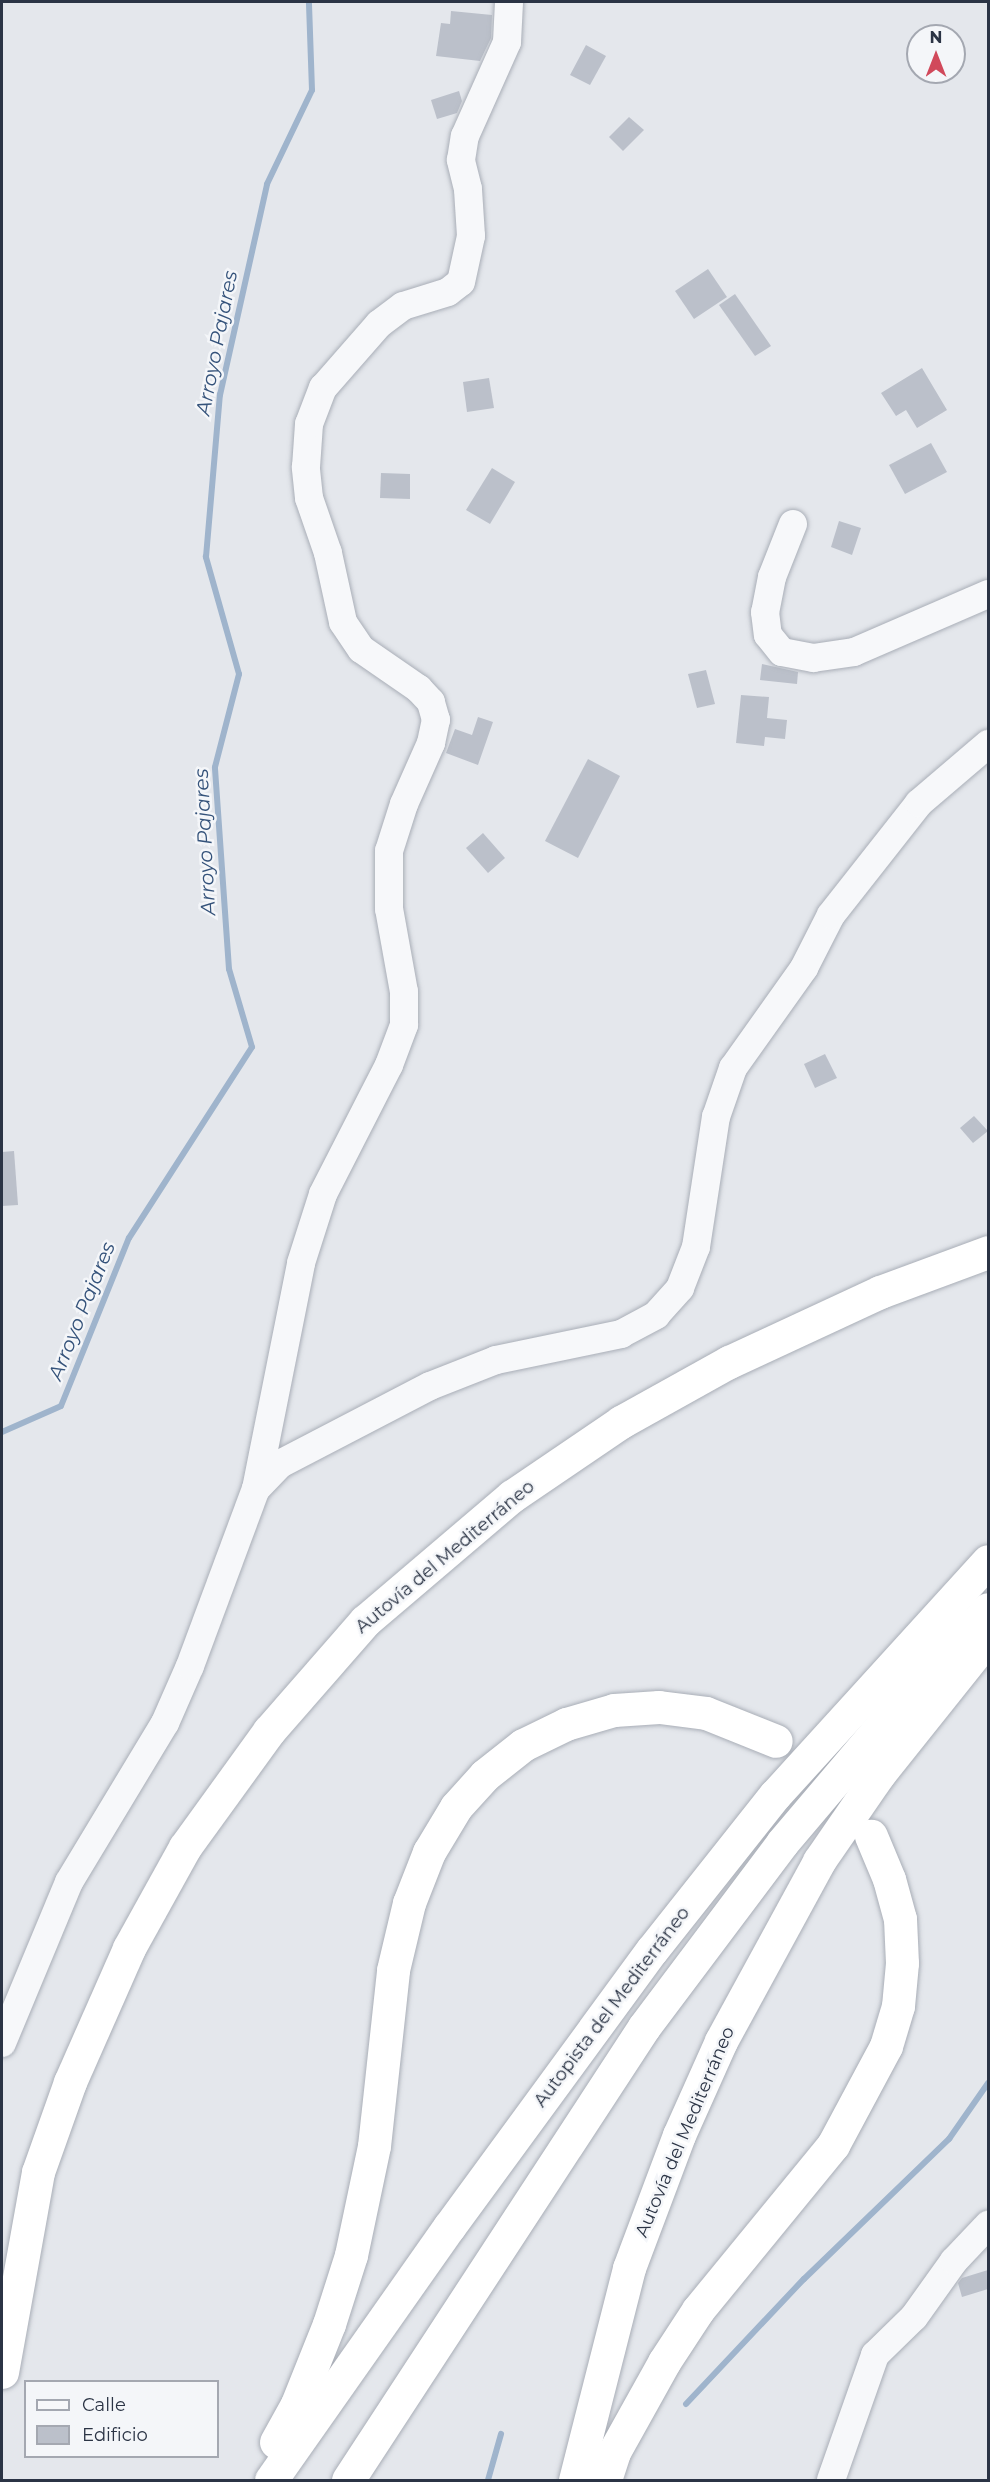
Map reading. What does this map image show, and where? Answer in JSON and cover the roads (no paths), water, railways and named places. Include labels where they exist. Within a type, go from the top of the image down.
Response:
[{"type":"highway","name":"Autovía del Mediterráneo","points":[[2,2372],[38,2172],[70,2082],[124,1958],[185,1847],[269,1731],[365,1621],[512,1496],[621,1422],[729,1362],[880,1292],[988,1252]]},
{"type":"highway","name":"Autopista del Mediterráneo","points":[[271,2481],[449,2227],[652,1950],[775,1795],[988,1561]]},
{"type":"highway","name":"Autopista del Mediterráneo","points":[[348,2481],[644,2027],[782,1843],[900,1704],[988,1609]]},
{"type":"highway","name":"Autovía del Mediterráneo","points":[[575,2481],[629,2268],[680,2135],[721,2041],[819,1861],[879,1774],[988,1639]]},
{"type":"highway","points":[[256,2481],[297,2404],[329,2324],[351,2255],[374,2146],[393,1970],[409,1903],[429,1852],[456,1807],[485,1775],[523,1744],[566,1724],[614,1710],[659,1707],[706,1713],[776,1741]]},
{"type":"highway","points":[[605,2481],[614,2452],[664,2362],[698,2310],[833,2145],[886,2046],[898,2006],[902,1963],[900,1919],[890,1879],[871,1836]]},
{"type":"highway","points":[[2,2265],[16,2207],[38,2172]]},
{"type":"street","points":[[2,2043],[69,1882],[165,1723],[190,1666],[256,1488],[301,1263],[323,1194],[389,1065],[404,1025],[404,992],[389,909],[389,851],[404,804],[431,742],[436,720],[431,702],[419,689],[361,649],[343,622],[328,553],[309,498],[306,467],[309,424],[323,388],[379,324],[404,306],[448,292],[461,282],[471,236],[468,189],[461,160],[465,136],[507,42],[509,2]]},
{"type":"street","points":[[793,524],[772,577],[765,612],[768,635],[782,652],[813,658],[854,652],[988,594]]},
{"type":"street","points":[[256,1488],[280,1464],[430,1386],[496,1360],[621,1334],[656,1315],[680,1288],[696,1247],[716,1117],[733,1068],[804,968],[838,906],[920,803],[988,744]]},
{"type":"street","points":[[831,2481],[875,2355],[914,2317],[954,2261],[988,2225]]},
{"type":"waterway","name":"Arroyo Pajares","points":[[2,1432],[61,1406],[129,1238],[252,1047],[229,969],[215,767],[239,674],[206,557],[220,395],[267,184],[312,90],[309,2]]},
{"type":"waterway","points":[[686,2404],[804,2279],[949,2139],[988,2083]]},
{"type":"waterway","points":[[488,2480],[501,2434]]}]
